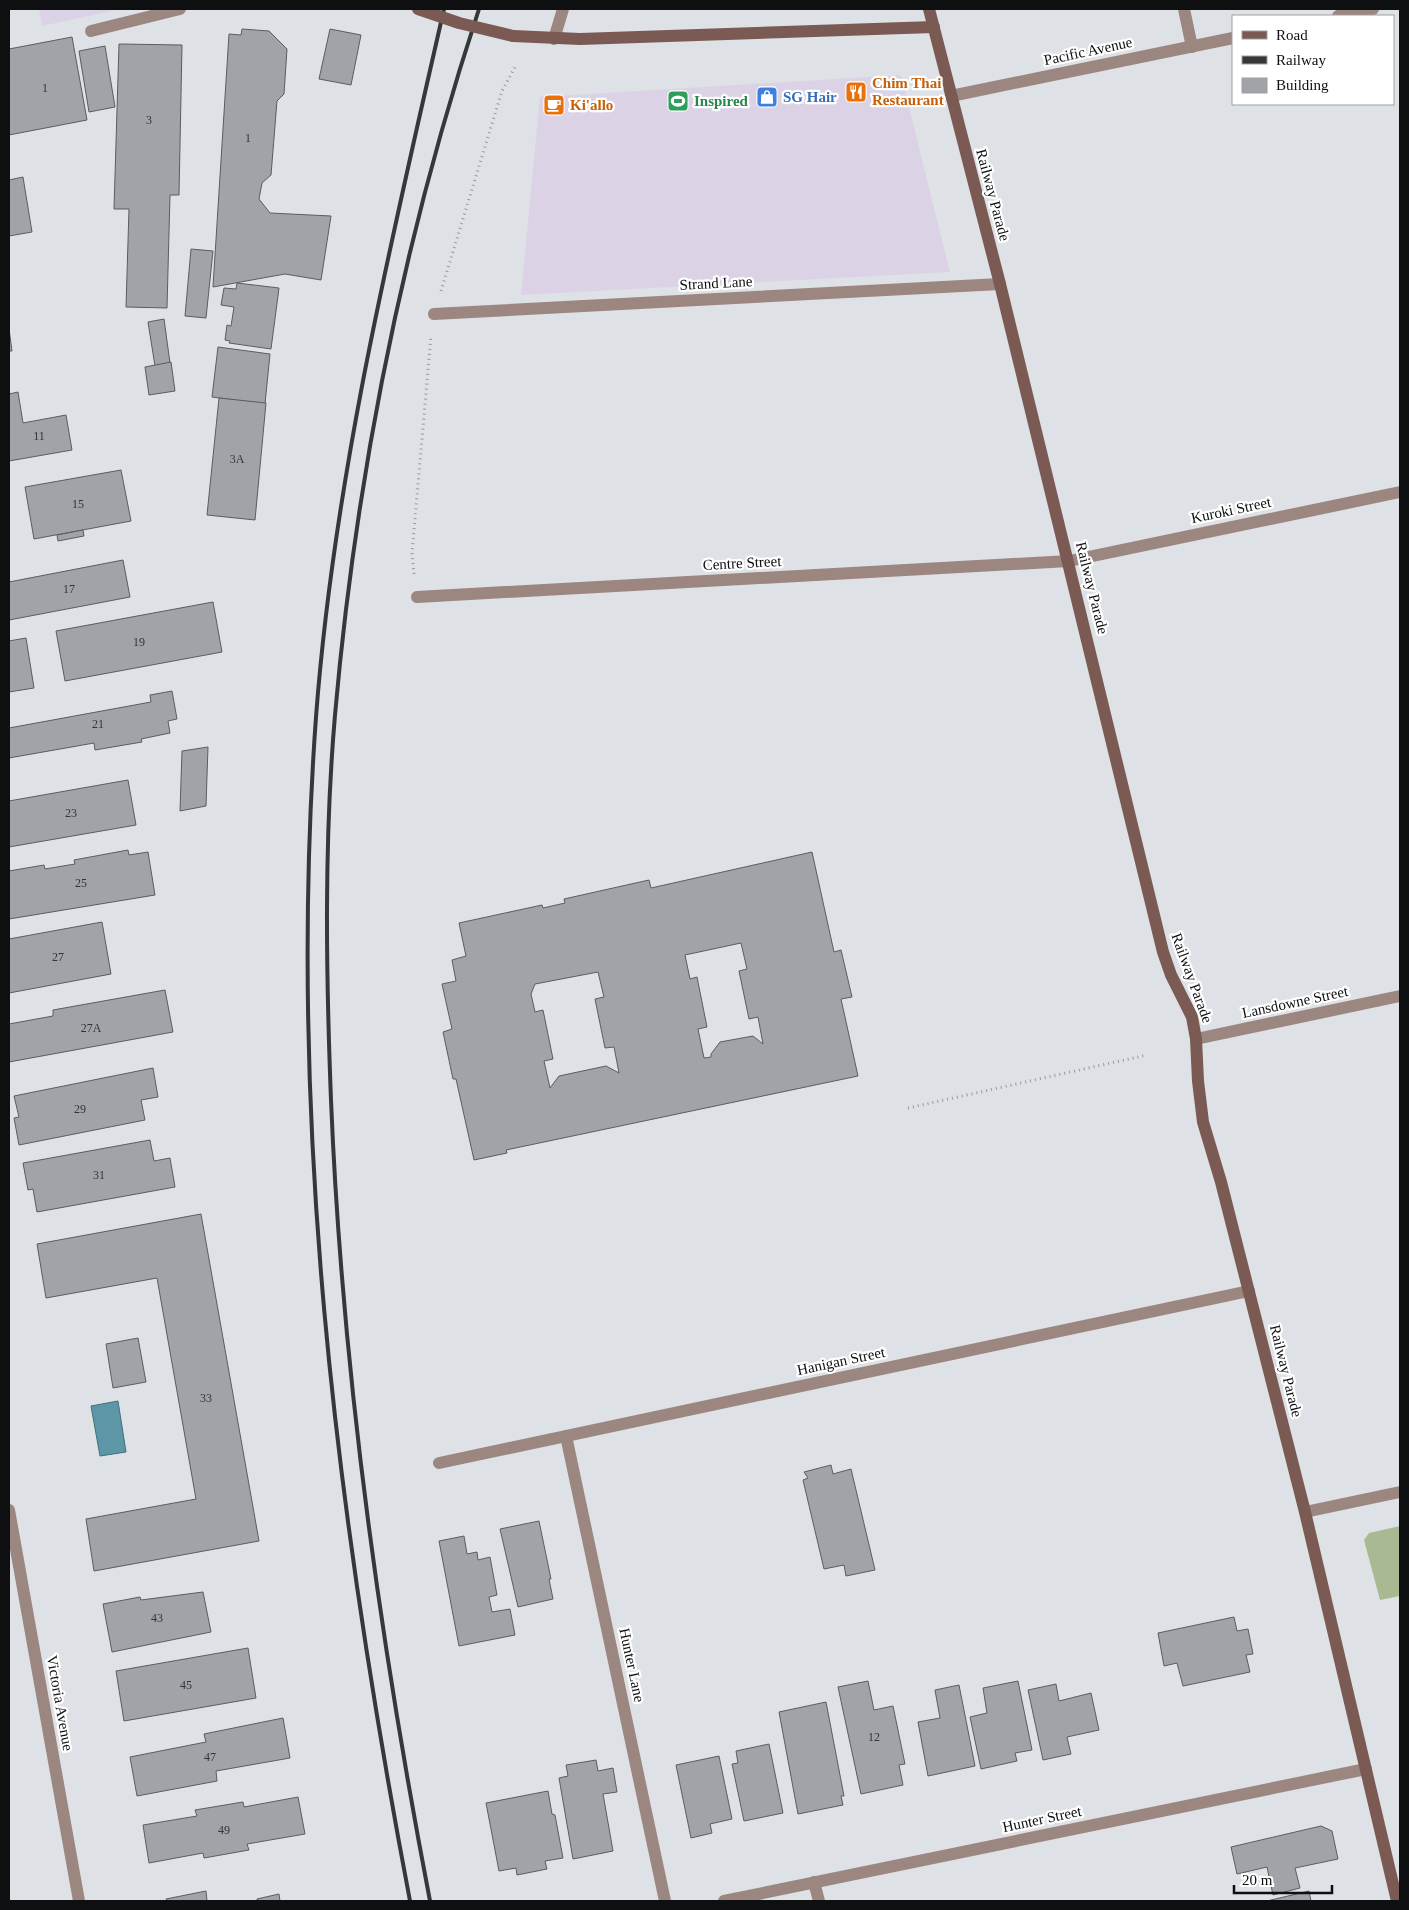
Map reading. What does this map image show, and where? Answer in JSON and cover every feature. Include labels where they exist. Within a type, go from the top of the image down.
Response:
[{"type":"street","points":[[91,31],[180,9]]},
{"type":"street","points":[[418,9],[459,23],[512,36],[554,39],[934,27]]},
{"type":"street","points":[[554,39],[563,9]]},
{"type":"street","name":"Railway Parade","points":[[929,9],[1000,284],[1162,952],[1192,1017],[1196,1039],[1198,1081],[1203,1122],[1249,1291],[1305,1512],[1397,1901]]},
{"type":"street","points":[[1184,9],[1192,47]]},
{"type":"street","points":[[1343,15],[1373,9]]},
{"type":"street","name":"Pacific Avenue","points":[[951,96],[1232,38]]},
{"type":"street","name":"Strand Lane","points":[[434,314],[1000,284]]},
{"type":"street","name":"Kuroki Street","points":[[1068,561],[1400,492]]},
{"type":"street","name":"Centre Street","points":[[417,597],[1068,561]]},
{"type":"street","name":"Lansdowne Street","points":[[1196,1039],[1400,996]]},
{"type":"street","name":"Hanigan Street","points":[[439,1463],[1249,1291]]},
{"type":"street","name":"Hunter Lane","points":[[566,1436],[665,1901]]},
{"type":"street","points":[[1305,1512],[1400,1492]]},
{"type":"street","name":"Victoria Avenue","points":[[9,1510],[79,1901]]},
{"type":"street","name":"Hunter Street","points":[[724,1901],[1366,1769]]},
{"type":"street","points":[[814,1882],[819,1901]]},
{"type":"path","points":[[908,1108],[1147,1055]]},
{"type":"shaded area","points":[[39,9],[121,9],[42,26]]},
{"type":"shaded area","points":[[901,75],[950,272],[521,295],[540,97]]},
{"type":"green space","points":[[1400,1526],[1400,1596],[1380,1600],[1364,1540],[1369,1533]]},
{"type":"water","points":[[118,1401],[126,1452],[100,1456],[91,1406]]},
{"type":"building","points":[[242,29],[269,31],[287,49],[284,94],[277,101],[271,175],[262,183],[259,199],[270,213],[331,216],[321,280],[285,274],[213,287],[229,34],[241,35]]},
{"type":"building","points":[[330,29],[361,35],[351,85],[319,79]]},
{"type":"building","points":[[72,37],[87,120],[9,135],[9,49]]},
{"type":"building","points":[[119,44],[182,45],[179,195],[170,195],[167,308],[126,307],[129,209],[114,209]]},
{"type":"building","points":[[105,46],[115,107],[89,112],[79,51]]},
{"type":"building","points":[[23,177],[32,232],[9,236],[9,180]]},
{"type":"building","points":[[191,249],[213,251],[206,318],[185,316]]},
{"type":"building","points":[[237,283],[279,288],[271,349],[229,343],[230,341],[225,340],[227,325],[231,326],[234,307],[221,305],[224,288],[236,289]]},
{"type":"building","points":[[164,319],[170,363],[155,366],[148,322]]},
{"type":"building","points":[[9,329],[12,351],[9,351]]},
{"type":"building","points":[[218,347],[270,354],[265,404],[212,397]]},
{"type":"building","points":[[171,362],[175,391],[149,395],[145,367]]},
{"type":"building","points":[[18,392],[23,423],[66,415],[72,450],[9,461],[9,394]]},
{"type":"building","points":[[219,398],[266,403],[255,520],[207,515]]},
{"type":"building","points":[[121,470],[131,521],[34,539],[25,487]]},
{"type":"building","points":[[83,530],[84,536],[58,541],[57,535]]},
{"type":"building","points":[[123,560],[130,597],[9,620],[9,582]]},
{"type":"building","points":[[213,602],[222,652],[65,681],[56,631]]},
{"type":"building","points":[[26,638],[34,688],[9,692],[9,641]]},
{"type":"building","points":[[172,691],[177,719],[168,721],[170,733],[141,739],[142,742],[95,750],[94,743],[9,758],[9,728],[151,702],[150,695]]},
{"type":"building","points":[[208,747],[206,806],[180,811],[182,751]]},
{"type":"building","points":[[128,780],[136,825],[9,847],[9,801]]},
{"type":"building","points":[[128,850],[129,855],[148,852],[155,895],[9,919],[9,871],[44,865],[45,869],[75,864],[74,860]]},
{"type":"building","points":[[812,852],[834,952],[841,950],[852,997],[841,999],[858,1076],[506,1150],[507,1153],[474,1160],[456,1079],[453,1079],[443,1032],[452,1029],[442,984],[456,981],[452,960],[466,956],[459,923],[542,905],[543,908],[565,903],[564,899],[649,880],[651,888]],"holes":[[[741,943],[747,969],[739,971],[749,1019],[758,1017],[763,1044],[753,1036],[720,1042],[711,1054],[711,1057],[704,1058],[698,1029],[707,1027],[697,977],[690,979],[685,955]],[[598,972],[604,997],[595,999],[605,1048],[614,1047],[619,1073],[606,1066],[559,1076],[550,1088],[544,1061],[553,1059],[543,1010],[535,1012],[531,994],[535,984]]]},
{"type":"building","points":[[102,922],[111,974],[9,993],[9,939]]},
{"type":"building","points":[[165,990],[173,1032],[9,1062],[9,1024],[53,1016],[53,1010]]},
{"type":"building","points":[[153,1068],[158,1097],[141,1100],[145,1120],[19,1145],[14,1118],[19,1117],[14,1096]]},
{"type":"building","points":[[150,1140],[154,1161],[170,1158],[175,1187],[37,1212],[33,1189],[28,1190],[23,1163]]},
{"type":"building","points":[[201,1214],[259,1541],[94,1571],[86,1519],[196,1499],[157,1278],[46,1298],[37,1244]]},
{"type":"building","points":[[138,1338],[146,1382],[113,1388],[106,1344]]},
{"type":"building","points":[[831,1465],[833,1474],[851,1469],[875,1570],[846,1576],[844,1565],[824,1569],[803,1480],[808,1478],[804,1472]]},
{"type":"building","points":[[539,1521],[551,1579],[549,1579],[553,1599],[518,1607],[500,1529]]},
{"type":"building","points":[[464,1536],[467,1554],[477,1552],[478,1560],[490,1557],[497,1595],[489,1597],[492,1612],[510,1609],[515,1635],[459,1646],[439,1541]]},
{"type":"building","points":[[203,1592],[211,1632],[112,1652],[103,1604],[140,1597],[141,1600]]},
{"type":"building","points":[[1234,1617],[1237,1631],[1248,1629],[1253,1654],[1246,1655],[1250,1672],[1183,1686],[1177,1663],[1164,1666],[1158,1633]]},
{"type":"building","points":[[248,1648],[256,1698],[124,1721],[116,1671]]},
{"type":"building","points":[[868,1681],[874,1710],[893,1706],[905,1764],[899,1765],[903,1785],[861,1794],[838,1687]]},
{"type":"building","points":[[1018,1681],[1032,1750],[1015,1753],[1017,1761],[981,1769],[970,1717],[987,1713],[983,1688]]},
{"type":"building","points":[[1056,1684],[1059,1701],[1091,1693],[1099,1730],[1067,1737],[1071,1754],[1043,1760],[1028,1690]]},
{"type":"building","points":[[959,1685],[975,1766],[928,1776],[918,1722],[940,1718],[935,1690]]},
{"type":"building","points":[[826,1702],[844,1796],[841,1796],[843,1805],[798,1814],[779,1712]]},
{"type":"building","points":[[283,1718],[290,1758],[216,1771],[217,1781],[137,1796],[130,1757],[206,1742],[204,1734]]},
{"type":"building","points":[[769,1744],[783,1813],[744,1821],[732,1764],[738,1763],[736,1751]]},
{"type":"building","points":[[719,1756],[732,1819],[710,1824],[712,1833],[691,1838],[676,1765]]},
{"type":"building","points":[[596,1760],[598,1771],[613,1768],[617,1792],[603,1794],[613,1851],[573,1859],[559,1778],[568,1776],[566,1765]]},
{"type":"building","points":[[548,1791],[552,1814],[555,1815],[563,1858],[545,1861],[547,1869],[517,1875],[516,1868],[499,1871],[486,1803]]},
{"type":"building","points":[[298,1797],[305,1834],[247,1844],[249,1850],[204,1858],[203,1853],[149,1863],[143,1825],[197,1816],[195,1810],[243,1802],[244,1807]]},
{"type":"building","points":[[1321,1826],[1332,1831],[1338,1859],[1295,1868],[1300,1888],[1273,1895],[1267,1867],[1237,1874],[1231,1847]]},
{"type":"building","points":[[206,1891],[207,1901],[167,1901],[166,1899]]},
{"type":"building","points":[[1309,1891],[1311,1901],[1267,1901]]},
{"type":"building","points":[[279,1894],[280,1901],[257,1901],[257,1899]]},
{"type":"railway","points":[[410,1901],[360,1608],[340,1460],[324,1312],[313,1164],[308,1015],[309,866],[316,717],[324,628],[350,449],[385,272],[444,9]]},
{"type":"railway","points":[[430,1901],[379,1602],[354,1402],[344,1302],[336,1201],[328,1004],[327,907],[329,811],[331,763],[344,625],[370,447],[406,270],[452,95],[479,9]]},
{"type":"place","name":"Chim Thai Restaurant","points":[[856,92]]},
{"type":"place","name":"SG Hair","points":[[767,97]]},
{"type":"place","name":"Inspired","points":[[678,101]]},
{"type":"place","name":"Ki'allo","points":[[554,105]]}]
